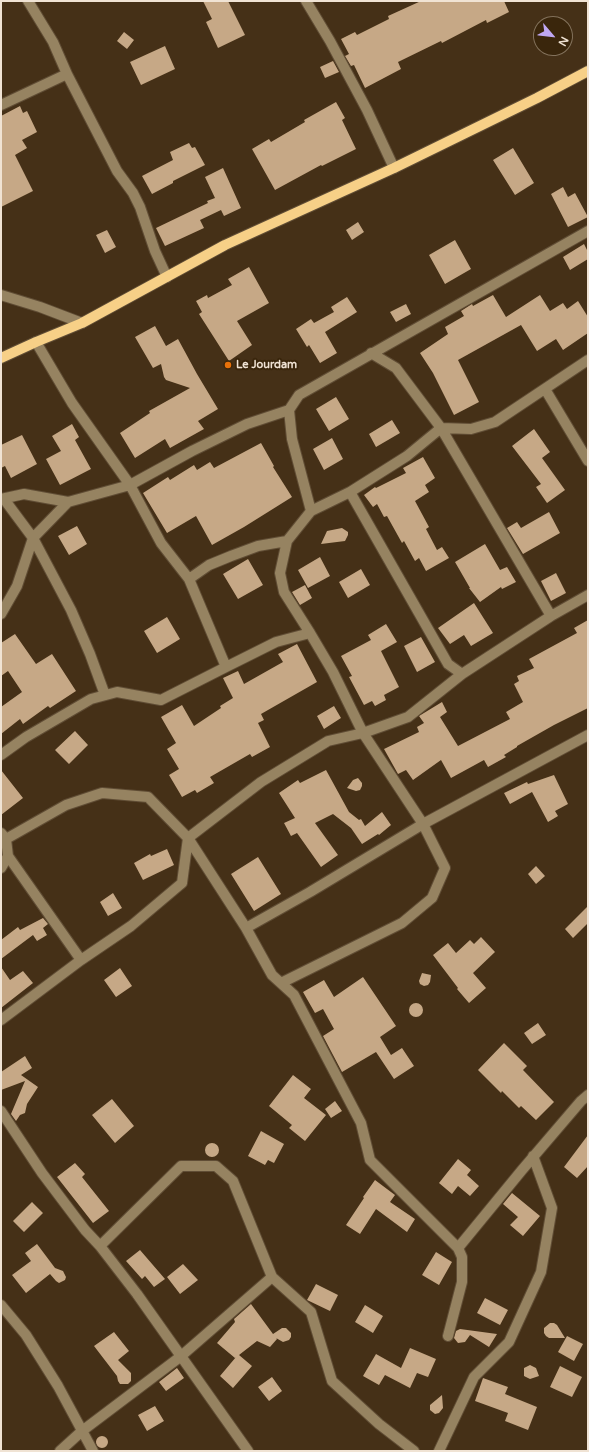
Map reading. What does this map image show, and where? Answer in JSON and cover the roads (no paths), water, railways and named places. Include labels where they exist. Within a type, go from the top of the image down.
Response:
[{"type":"main road","points":[[1,358],[82,323],[225,245],[394,168],[537,98],[588,70]]},
{"type":"street","points":[[28,1],[53,42],[67,74],[117,171],[133,193],[140,207],[155,251],[167,277]]},
{"type":"street","points":[[306,1],[364,103],[394,168]]},
{"type":"street","points":[[1,105],[67,74]]},
{"type":"street","points":[[105,695],[90,654],[71,610],[32,538],[2,499],[24,494],[68,502],[130,485],[192,451],[247,424],[289,410],[299,395],[588,231]]},
{"type":"street","points":[[1,295],[40,307],[82,323]]},
{"type":"street","points":[[36,342],[72,403],[130,485],[161,543],[189,579],[226,666]]},
{"type":"street","points":[[371,353],[396,368],[441,428],[551,616]]},
{"type":"street","points":[[281,983],[402,923],[432,898],[445,868],[423,824],[363,733],[334,672],[284,592],[280,573],[287,541],[311,511],[350,492],[407,456],[441,428],[472,429],[495,422],[588,360]]},
{"type":"street","points":[[545,388],[588,461]]},
{"type":"street","points":[[289,410],[292,439],[311,511]]},
{"type":"street","points":[[350,492],[448,664],[462,674]]},
{"type":"street","points":[[1,614],[17,586],[32,538],[68,502]]},
{"type":"street","points":[[189,579],[209,565],[231,556],[258,546],[287,541]]},
{"type":"street","points":[[1,1020],[81,960],[131,926],[182,883],[188,838],[261,782],[328,741],[363,733],[408,718],[462,674],[551,616],[588,595]]},
{"type":"street","points":[[1,755],[26,738],[91,699],[117,692],[161,700],[276,642],[310,633]]},
{"type":"street","points":[[246,928],[310,892],[423,824],[588,735]]},
{"type":"street","points":[[81,960],[8,856],[4,836],[66,805],[102,793],[148,797],[188,838],[246,928],[272,975],[294,995],[361,1123],[370,1160],[458,1248],[462,1257],[462,1282],[448,1336]]},
{"type":"street","points":[[1,868],[8,856]]},
{"type":"street","points":[[458,1248],[534,1156],[581,1101],[588,1095]]},
{"type":"street","points":[[1,1111],[42,1173],[85,1230],[100,1246],[137,1294],[180,1357],[248,1451]]},
{"type":"street","points":[[439,1451],[474,1377],[509,1342],[542,1272],[552,1208],[534,1156]]},
{"type":"street","points":[[100,1246],[181,1166],[216,1166],[233,1181],[272,1277],[311,1312],[332,1381],[379,1424],[414,1451]]},
{"type":"street","points":[[60,1451],[82,1431],[180,1357],[272,1277]]},
{"type":"street","points":[[1,1305],[26,1334],[58,1386],[93,1451]]},
{"type":"place","name":"Le Jourdam","points":[[228,365]]}]
